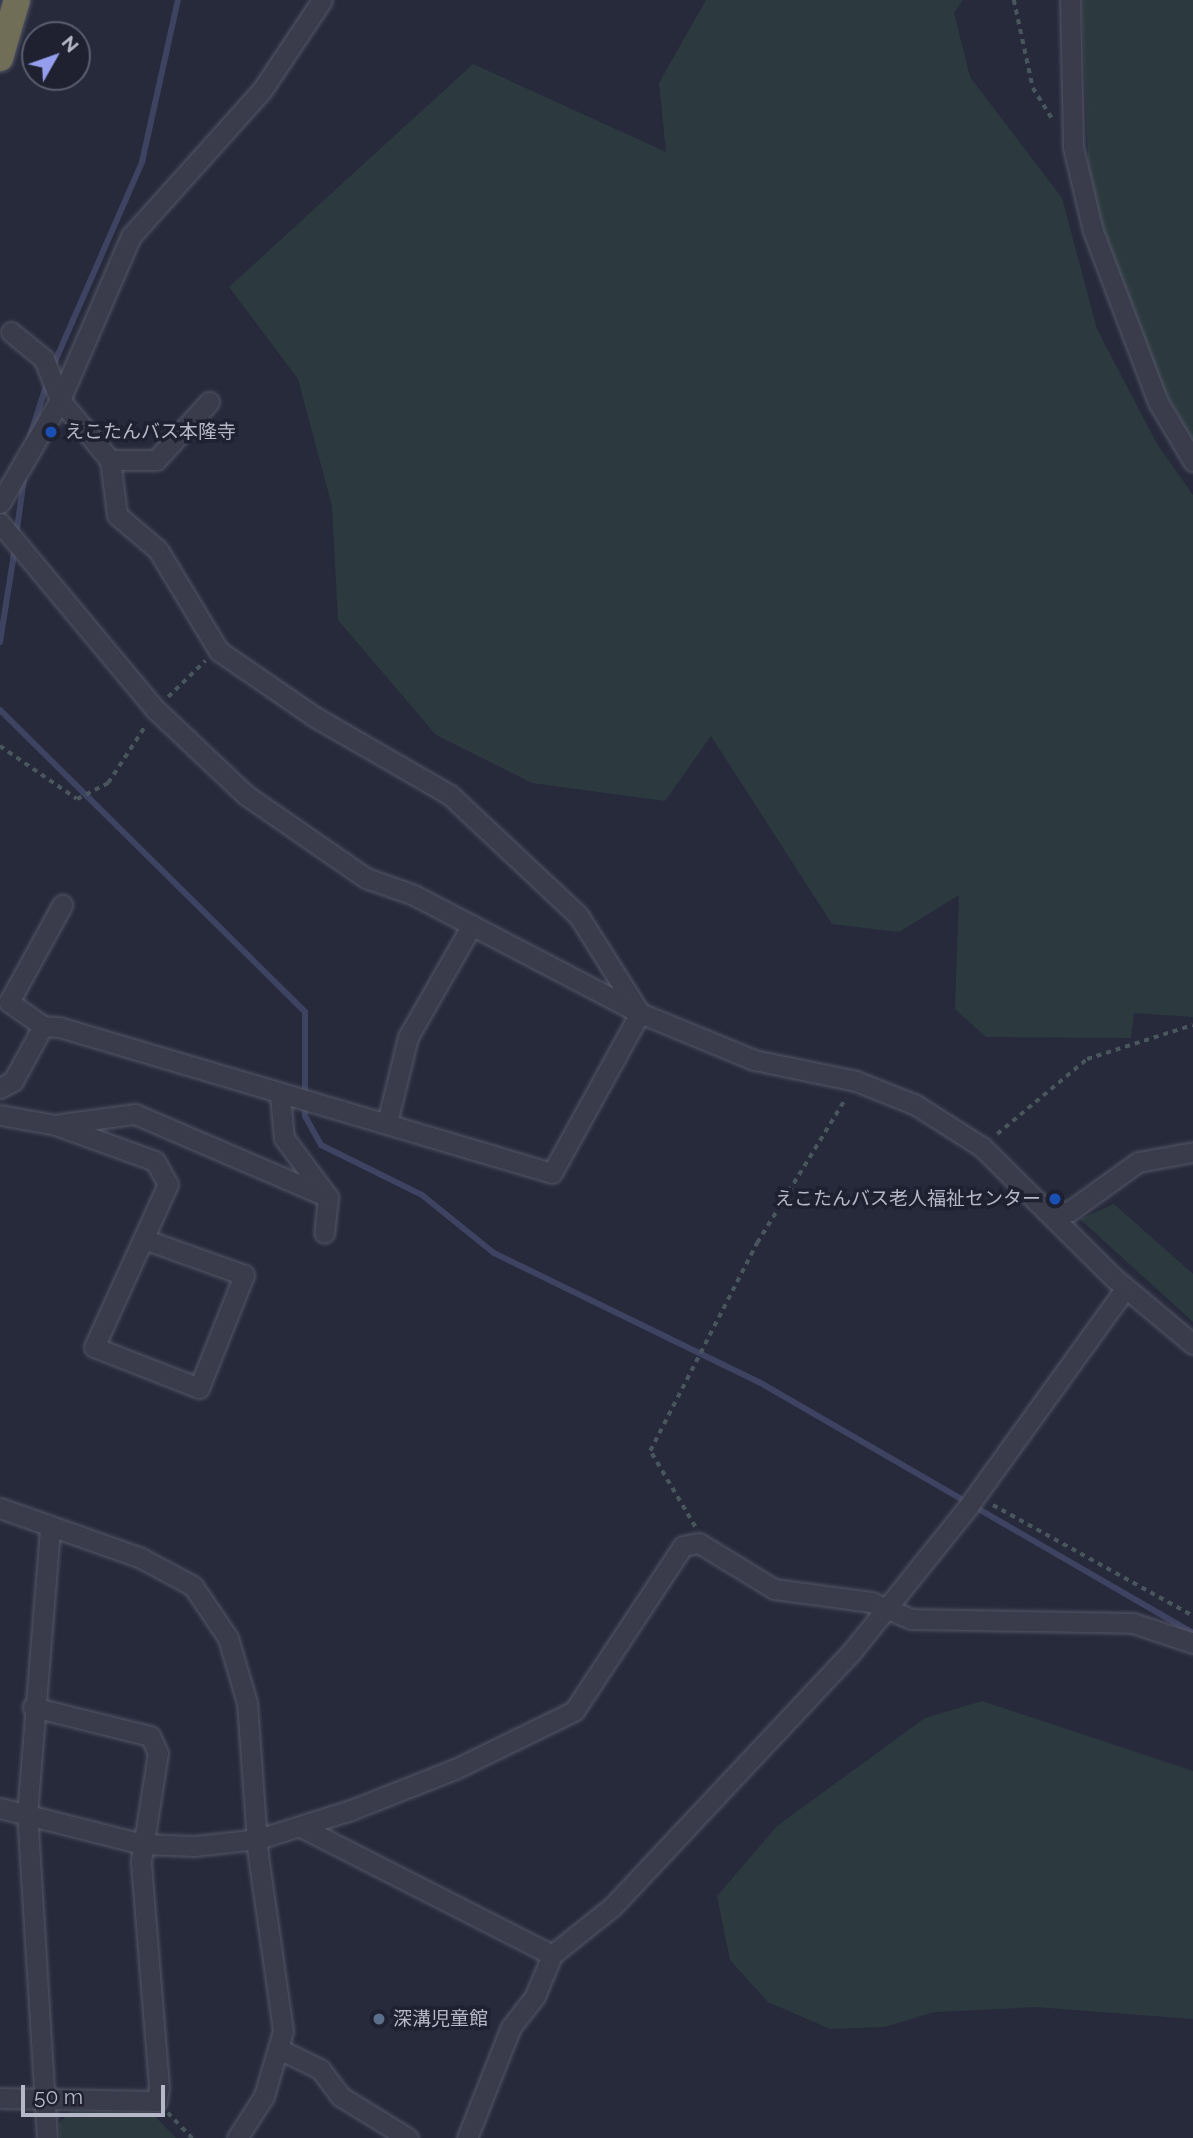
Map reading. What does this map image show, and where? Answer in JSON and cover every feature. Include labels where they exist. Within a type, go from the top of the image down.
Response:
[{"type":"highway","points":[[0,58],[17,0]]},
{"type":"street","points":[[0,503],[60,400],[131,236],[262,90],[323,0]]},
{"type":"street","points":[[1070,0],[1073,147],[1093,231],[1158,402],[1193,461]]},
{"type":"street","points":[[11,332],[48,370],[60,400],[110,460],[117,515],[158,550],[219,651],[315,717],[450,795],[578,915],[640,1013]]},
{"type":"street","points":[[110,460],[156,460],[209,402]]},
{"type":"street","points":[[4,527],[156,710],[246,795],[366,878],[472,925],[640,1013],[754,1060],[856,1081],[916,1105],[982,1147],[1054,1214],[1125,1289],[1193,1343]]},
{"type":"street","points":[[62,905],[9,1003],[43,1026],[552,1172],[640,1013]]},
{"type":"street","points":[[387,1124],[408,1037],[472,925]]},
{"type":"street","points":[[0,1088],[13,1081],[43,1026]]},
{"type":"street","points":[[280,1096],[284,1138],[328,1197],[324,1233]]},
{"type":"street","points":[[56,1125],[135,1114],[328,1197]]},
{"type":"street","points":[[0,1115],[56,1125],[155,1161],[168,1184],[94,1347],[199,1388],[244,1275],[144,1239]]},
{"type":"street","points":[[1054,1214],[1070,1211],[1138,1162],[1193,1152]]},
{"type":"street","points":[[467,2138],[511,2027],[535,1996],[552,1955],[612,1907],[888,1608],[972,1501],[1125,1289]]},
{"type":"street","points":[[0,1508],[50,1529],[141,1558],[193,1587],[228,1638],[247,1703],[258,1839],[283,2031],[264,2096],[237,2138]]},
{"type":"street","points":[[47,2138],[27,1815],[33,1707],[50,1529]]},
{"type":"street","points":[[0,1808],[142,1844],[258,1839],[301,1827],[456,1769],[574,1711],[683,1546],[699,1543],[774,1589],[888,1608],[911,1619],[1133,1623],[1193,1643]]},
{"type":"street","points":[[0,2098],[157,2101],[142,1844],[158,1753],[150,1736],[33,1707]]},
{"type":"street","points":[[301,1827],[552,1955]]},
{"type":"street","points":[[279,2049],[320,2069],[340,2096],[408,2138]]},
{"type":"path","points":[[1014,0],[1032,88],[1073,147]]},
{"type":"path","points":[[0,746],[77,799],[108,783],[156,710],[219,651]]},
{"type":"path","points":[[982,1147],[1087,1059],[1193,1025]]},
{"type":"path","points":[[699,1543],[675,1484],[650,1451],[702,1343],[856,1081]]},
{"type":"path","points":[[972,1501],[1193,1616]]},
{"type":"path","points":[[157,2101],[192,2138]]},
{"type":"shaded area","points":[[706,0],[963,0],[954,13],[970,77],[1062,198],[1097,329],[1157,444],[1193,495],[1193,1017],[1134,1013],[1131,1038],[986,1037],[955,1009],[959,895],[899,932],[832,924],[711,736],[665,801],[532,783],[436,735],[338,620],[332,506],[298,379],[229,287],[473,64],[666,152],[659,83]]},
{"type":"shaded area","points":[[1082,0],[1193,0],[1193,441],[1141,351],[1089,185]]},
{"type":"shaded area","points":[[1114,1204],[1193,1274],[1193,1322],[1080,1219]]},
{"type":"shaded area","points":[[982,1701],[1193,1771],[1193,2019],[1036,2007],[934,2012],[885,2027],[830,2029],[768,2002],[730,1960],[717,1896],[777,1826],[925,1718]]},
{"type":"shaded area","points":[[70,2111],[151,2112],[176,2138],[60,2138],[59,2124]]},
{"type":"waterway","points":[[53,366],[142,162],[178,0]]},
{"type":"waterway","points":[[29,439],[47,383]]},
{"type":"waterway","points":[[16,536],[24,478]]},
{"type":"waterway","points":[[0,642],[15,547]]},
{"type":"waterway","points":[[0,710],[305,1012],[305,1116],[321,1145],[422,1195],[494,1253],[759,1382],[1193,1633]]},
{"type":"place","name":"えこたんバス本隆寺","points":[[51,432]]},
{"type":"place","name":"えこたんバス老人福祉センター","points":[[1055,1199]]},
{"type":"place","name":"深溝児童館","points":[[379,2019]]}]
